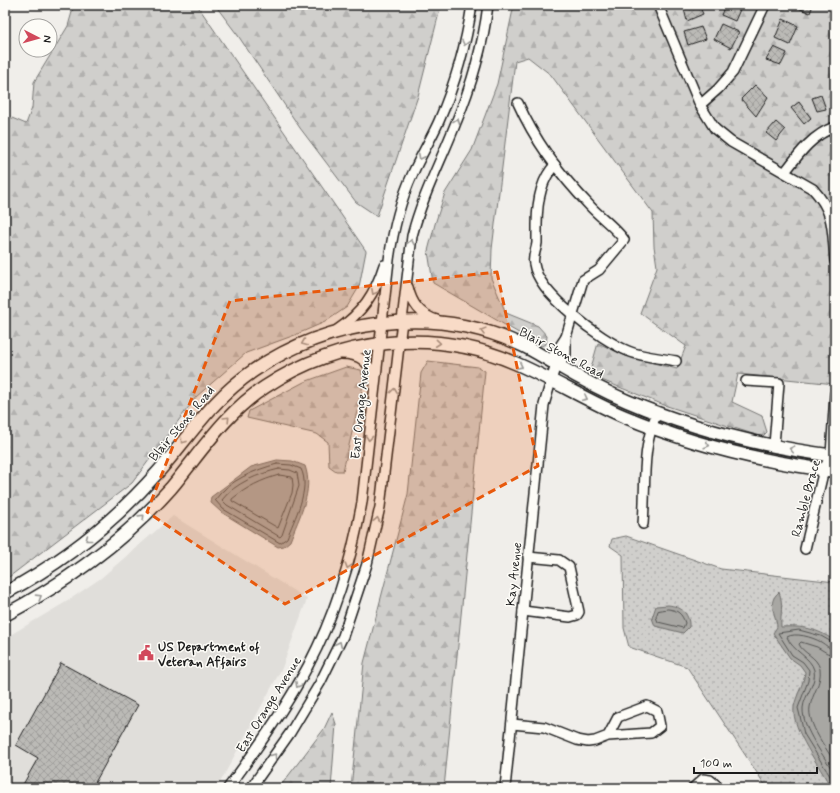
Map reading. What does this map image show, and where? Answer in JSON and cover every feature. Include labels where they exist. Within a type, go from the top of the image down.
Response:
[{"type":"main road","name":"Blair Stone Road","points":[[5,593],[64,558],[102,528],[138,494],[170,458],[197,423],[229,389],[251,372],[276,356],[303,343],[331,333],[382,323],[402,322],[452,324],[476,329],[505,338],[532,350],[599,388],[657,413],[710,430],[774,445],[833,455]]},
{"type":"main road","points":[[5,615],[38,598],[114,544],[152,508],[172,486],[219,427],[240,406],[264,388],[288,373],[328,356],[379,343],[399,341],[442,343],[474,349],[516,364],[597,404],[651,427],[739,454],[829,470]]},
{"type":"main road","points":[[64,558],[75,573]]},
{"type":"street","name":"East Orange Avenue","points":[[228,788],[262,741],[294,691],[309,665],[332,612],[356,532],[362,502],[391,242],[407,187],[438,123],[454,83],[462,54],[472,5]]},
{"type":"street","points":[[251,788],[290,733],[320,683],[343,636],[368,564],[380,507],[410,251],[420,208],[466,98],[480,48],[488,5]]},
{"type":"street","points":[[658,5],[700,105],[708,120],[724,138],[813,189],[827,206],[832,223],[835,261]]},
{"type":"street","points":[[700,105],[718,89],[733,72],[765,5]]},
{"type":"street","points":[[518,103],[529,127],[555,165],[547,174],[543,185],[537,216],[537,244],[534,255],[534,264],[543,286],[572,314],[610,342],[629,352],[676,361]]},
{"type":"street","points":[[785,172],[798,155],[821,133],[835,127]]},
{"type":"street","name":"Kay Avenue","points":[[505,788],[544,406],[556,364],[554,355],[566,337],[583,280],[599,270],[624,240],[588,204],[555,165]]},
{"type":"street","points":[[331,333],[352,319],[368,303],[376,288],[391,242]]},
{"type":"street","points":[[406,281],[411,299],[422,314],[452,324]]},
{"type":"street","points":[[328,356],[343,354],[360,357],[370,367],[374,386]]},
{"type":"street","points":[[746,381],[779,383],[774,445]]},
{"type":"street","points":[[833,455],[835,394]]},
{"type":"street","points":[[643,524],[645,452],[651,427],[657,413]]},
{"type":"street","name":"Ramble Brace","points":[[805,548],[833,455]]},
{"type":"street","points":[[523,610],[570,617],[577,615],[579,612],[569,567],[559,560],[528,557]]},
{"type":"street","points":[[512,724],[544,727],[577,740],[595,741],[608,736],[651,733],[660,726],[658,711],[647,706],[618,716],[608,736]]},
{"type":"street","points":[[692,788],[703,779],[710,780],[720,788]]},
{"type":"highlighted area","points":[[497,272],[538,466],[285,604],[147,512],[230,301]]},
{"type":"shaded area","name":"US Department of Veteran Affairs","points":[[173,516],[307,599],[282,668],[217,788],[5,788],[5,638],[66,602],[101,578]]},
{"type":"green space","points":[[74,5],[197,5],[366,251],[359,287],[347,307],[325,322],[246,353],[196,397],[132,483],[5,580],[5,115],[26,124],[32,108],[34,82],[49,58],[58,58],[58,42],[68,26]]},
{"type":"green space","points":[[215,5],[441,5],[418,96],[377,216],[356,202],[300,128],[239,37]]},
{"type":"green space","points":[[514,5],[835,5],[835,384],[738,374],[732,402],[762,416],[767,432],[762,437],[664,405],[589,375],[598,343],[626,356],[677,369],[686,346],[640,313],[657,267],[654,246],[653,213],[551,75],[528,57],[515,61],[492,249],[491,278],[506,313],[538,326],[547,336],[546,344],[541,346],[433,283],[428,251],[435,224],[445,193],[472,150],[497,84]]},
{"type":"green space","points":[[428,361],[478,367],[485,371],[444,788],[351,788],[364,663],[408,494],[421,373]]},
{"type":"green space","points":[[346,367],[361,370],[364,381],[343,471],[336,471],[329,466],[328,442],[317,434],[247,418],[249,411],[304,382]]},
{"type":"green space","points":[[626,536],[721,569],[835,582],[835,788],[767,788],[687,667],[629,647],[624,628],[623,555],[610,546],[612,539]]},
{"type":"green space","points":[[332,712],[336,724],[331,788],[279,788],[324,729]]},
{"type":"water","points":[[277,460],[292,461],[305,466],[308,485],[304,504],[290,541],[284,546],[278,547],[221,512],[210,502],[211,497],[251,467]]},
{"type":"water","points":[[779,592],[782,605],[781,627],[809,629],[822,633],[835,641],[835,788],[831,788],[808,748],[797,726],[794,716],[796,698],[805,672],[800,665],[790,658],[773,633],[777,627],[772,604],[775,596]]},
{"type":"water","points":[[668,605],[680,609],[686,614],[689,627],[683,633],[655,626],[652,618],[656,606]]},
{"type":"building","points":[[683,5],[699,5],[703,14],[687,21]]},
{"type":"building","points":[[725,5],[742,5],[735,21],[721,15]]},
{"type":"building","points":[[791,5],[813,5],[810,13]]},
{"type":"building","points":[[783,19],[798,26],[790,45],[775,38]]},
{"type":"building","points":[[721,24],[739,32],[731,48],[714,39]]},
{"type":"building","points":[[701,27],[706,39],[688,45],[684,32]]},
{"type":"building","points":[[774,47],[787,53],[781,65],[766,60]]},
{"type":"building","points":[[755,85],[768,97],[756,116],[741,99]]},
{"type":"building","points":[[821,95],[826,109],[817,111],[812,98]]},
{"type":"building","points":[[799,102],[811,118],[804,124],[791,108]]},
{"type":"building","points":[[776,122],[785,130],[776,141],[766,133]]},
{"type":"building","points":[[61,663],[138,705],[92,788],[21,788],[38,758],[16,745]]},
{"type":"place","name":"US Department of Veteran Affairs","points":[[146,653]]}]
